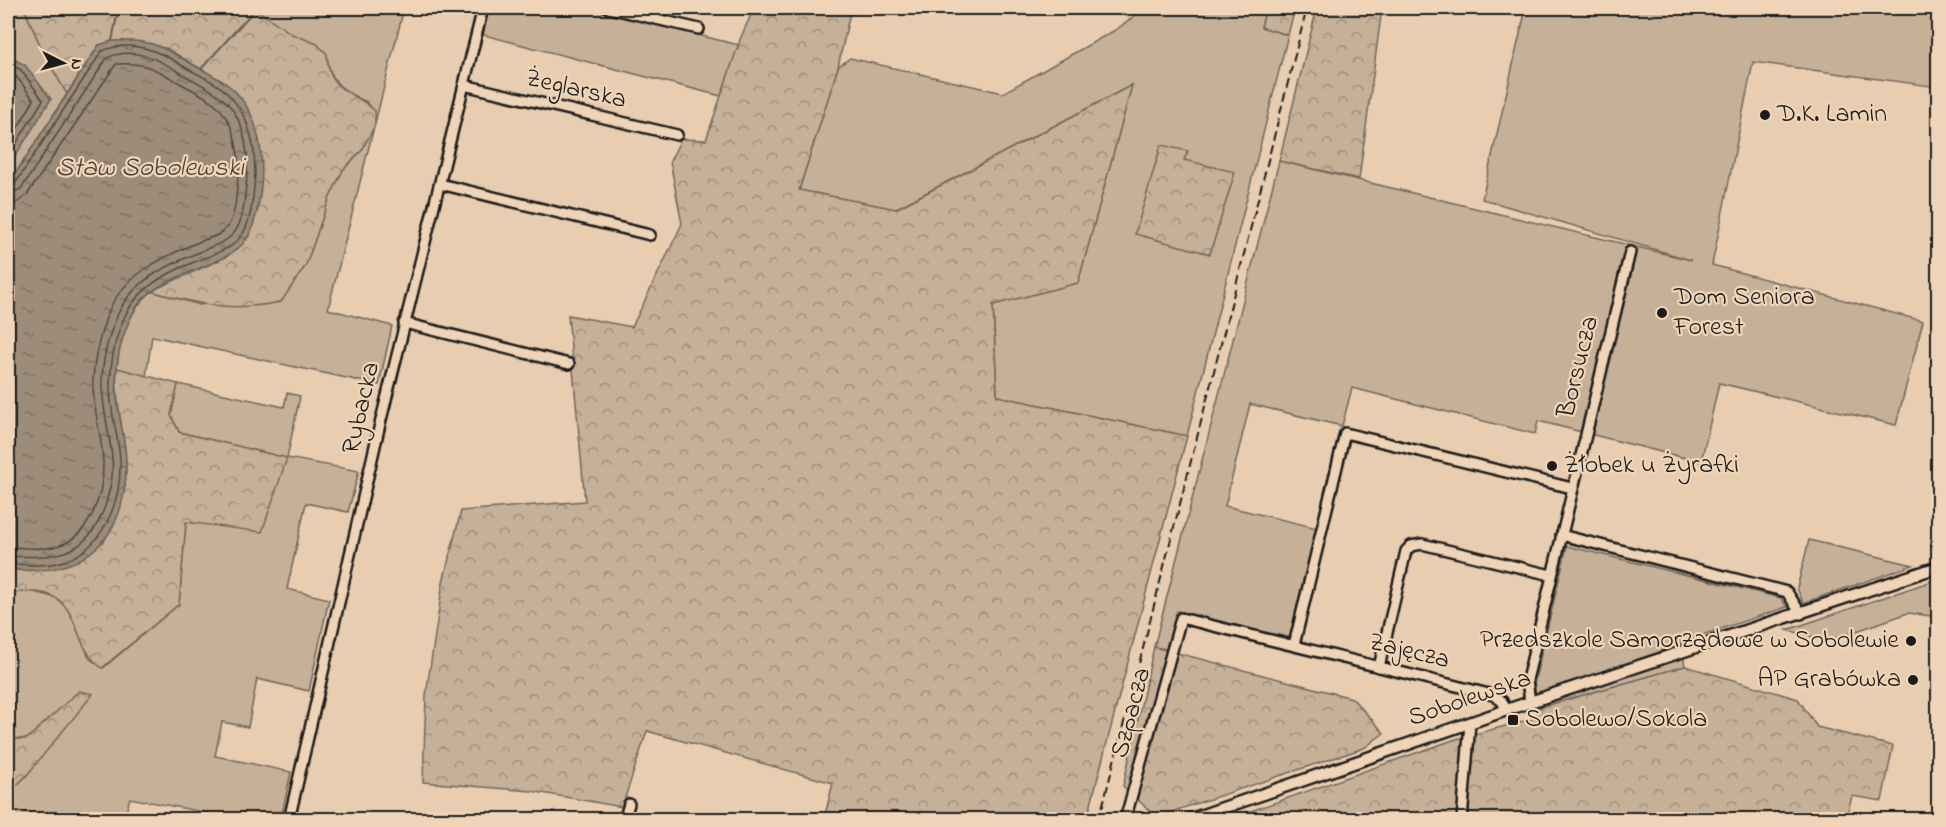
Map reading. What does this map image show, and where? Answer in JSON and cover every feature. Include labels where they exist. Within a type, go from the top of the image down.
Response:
[{"type":"street","name":"Rybacka","points":[[289,819],[404,323],[483,8]]},
{"type":"street","points":[[609,8],[699,29]]},
{"type":"street","name":"Żeglarska","points":[[464,85],[677,135]]},
{"type":"street","points":[[440,184],[650,235]]},
{"type":"street","name":"Borsucza","points":[[1530,702],[1527,680],[1630,252]]},
{"type":"street","points":[[404,323],[569,364]]},
{"type":"street","points":[[1294,645],[1345,433],[1572,488]]},
{"type":"street","points":[[1561,535],[1787,592],[1801,614]]},
{"type":"street","points":[[1379,667],[1406,551],[1411,546],[1422,544],[1551,575]]},
{"type":"street","name":"Sobolewska","points":[[1188,819],[1506,710],[1938,567]]},
{"type":"street","name":"Zajęcza","points":[[1181,618],[1493,695],[1502,701],[1506,710]]},
{"type":"street","name":"Szpacza","points":[[1125,819],[1181,618]]},
{"type":"street","points":[[1462,819],[1470,723]]},
{"type":"street","points":[[624,819],[629,804]]},
{"type":"green space","points":[[8,8],[24,8],[44,54],[67,94],[8,185]]},
{"type":"green space","points":[[24,8],[127,8],[161,11],[246,8],[263,14],[292,34],[317,44],[327,54],[332,77],[344,90],[375,111],[375,125],[362,150],[343,170],[329,199],[306,265],[281,302],[231,307],[215,306],[151,291],[226,257],[250,235],[257,210],[259,140],[249,111],[229,86],[166,48],[99,45],[67,94],[44,54]]},
{"type":"green space","points":[[246,8],[404,8],[328,309],[392,326],[379,385],[152,336],[146,377],[117,368],[120,346],[127,326],[137,307],[151,291],[200,305],[294,282],[306,265],[329,199],[343,170],[362,150],[367,102],[339,85],[330,72],[327,54],[322,50]]},
{"type":"green space","points":[[486,8],[587,8],[739,45],[721,96],[480,34]]},
{"type":"green space","points":[[754,8],[851,8],[838,67],[799,190],[896,209],[1132,85],[1078,283],[993,305],[997,396],[1187,436],[1087,819],[824,819],[833,783],[647,731],[622,807],[531,791],[423,782],[426,695],[443,582],[461,511],[585,501],[568,315],[632,327],[682,224],[670,161],[681,139],[706,140],[741,37]]},
{"type":"green space","points":[[1145,8],[1266,8],[1261,27],[1288,35],[1187,436],[997,396],[993,304],[1078,283],[1132,85],[895,209],[799,190],[838,67],[850,58],[1003,93],[1117,29]]},
{"type":"green space","points":[[1266,8],[1295,8],[1288,35],[1261,27]]},
{"type":"green space","points":[[1317,8],[1382,8],[1359,179],[1279,161]]},
{"type":"green space","points":[[1526,8],[1938,8],[1938,87],[1753,62],[1712,265],[1923,321],[1896,425],[1719,383],[1701,462],[1538,421],[1535,434],[1352,388],[1342,426],[1250,404],[1225,506],[1317,528],[1291,638],[1177,611],[1166,649],[1154,647],[1279,161],[1691,260],[1482,199]]},
{"type":"green space","points":[[1161,145],[1188,151],[1184,160],[1235,172],[1210,254],[1135,234]]},
{"type":"green space","points":[[117,368],[178,384],[171,415],[179,432],[287,458],[262,532],[186,522],[179,604],[102,668],[90,656],[71,615],[63,604],[51,595],[33,592],[8,594],[8,569],[25,571],[104,542],[120,507],[125,485],[125,455]]},
{"type":"green space","points":[[178,384],[284,407],[287,393],[300,396],[287,458],[359,471],[348,512],[306,503],[287,589],[329,599],[309,691],[257,679],[248,727],[222,722],[215,756],[291,772],[281,819],[239,819],[130,798],[124,819],[8,820],[8,794],[27,775],[79,691],[27,739],[8,739],[8,594],[26,590],[57,598],[74,616],[89,658],[103,668],[179,604],[186,522],[286,458],[179,432],[171,415]]},
{"type":"green space","points":[[1809,540],[1913,565],[1803,603],[1797,588]]},
{"type":"green space","points":[[1567,546],[1781,598],[1787,607],[1681,642],[1685,666],[1538,708],[1534,684]]},
{"type":"green space","points":[[1938,579],[1938,617],[1908,613],[1828,641],[1787,630]]},
{"type":"green space","points":[[1154,647],[1352,698],[1384,733],[1364,748],[1156,817],[1123,786]]},
{"type":"green space","points":[[1685,666],[1798,699],[1817,727],[1893,746],[1882,801],[1852,796],[1846,819],[1225,820],[1456,739],[1536,718],[1538,708]]},
{"type":"green space","points":[[79,691],[93,694],[27,775],[8,794],[8,739],[27,739]]},
{"type":"water","points":[[8,13],[10,57],[25,65],[51,99],[8,168]]},
{"type":"water","name":"Staw Sobolewski","points":[[112,41],[146,42],[162,48],[228,85],[241,99],[258,135],[262,176],[260,196],[250,233],[242,245],[212,263],[158,287],[144,298],[129,321],[118,356],[116,374],[117,402],[126,460],[125,487],[119,511],[110,531],[97,548],[80,559],[59,567],[35,570],[8,569],[8,185],[99,45]]},
{"type":"waterway","points":[[112,41],[121,8]]},
{"type":"waterway","points":[[201,69],[256,8]]},
{"type":"railway","points":[[1099,820],[1307,8]]},
{"type":"place","name":"D.K. Lamin","points":[[1765,115]]},
{"type":"place","name":"Dom Seniora Forest","points":[[1662,313]]},
{"type":"place","name":"Żłobek u Żyrafki","points":[[1552,466]]},
{"type":"place","name":"Przedszkole Samorządowe w Sobolewie","points":[[1911,641]]},
{"type":"place","name":"AP Grabówka","points":[[1913,680]]},
{"type":"place","name":"Sobolewo/Sokola","points":[[1513,720]]}]
